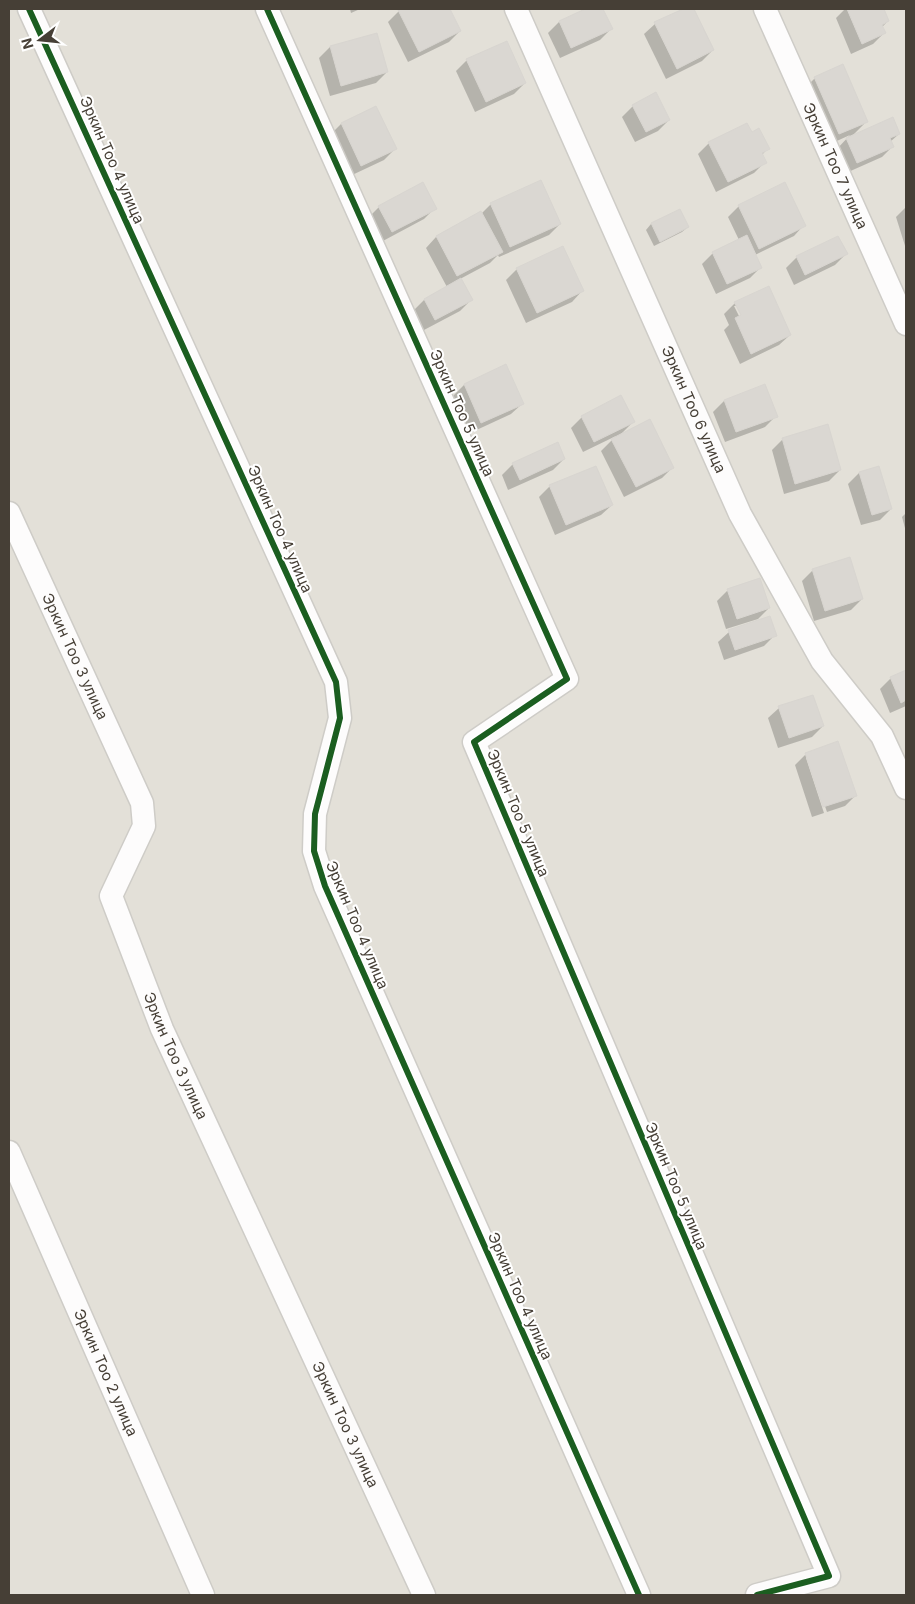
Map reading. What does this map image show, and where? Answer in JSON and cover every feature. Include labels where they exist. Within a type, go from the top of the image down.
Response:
[{"type":"street","name":"Эркин Тоо 4 улица","points":[[29,9],[336,682],[340,718],[315,814],[314,851],[325,886],[639,1595]]},
{"type":"street","name":"Эркин Тоо 5 улица","points":[[267,9],[567,679],[474,742],[829,1576],[757,1595]]},
{"type":"street","name":"Эркин Тоо 6 улица","points":[[516,9],[740,514],[822,661],[882,736],[906,788]]},
{"type":"street","name":"Эркин Тоо 7 улица","points":[[766,9],[906,324]]},
{"type":"street","name":"Эркин Тоо 3 улица","points":[[9,513],[142,803],[144,826],[111,896],[162,1029],[424,1595]]},
{"type":"street","name":"Эркин Тоо 2 улица","points":[[9,1152],[203,1595]]},
{"type":"shaded area","points":[[9,9],[906,9],[906,1595],[9,1595]]},
{"type":"building","points":[[450,9],[461,31],[419,52],[398,10]]},
{"type":"building","points":[[585,9],[603,9],[613,29],[571,48],[559,21]]},
{"type":"building","points":[[683,9],[694,9],[714,50],[677,69],[654,22]]},
{"type":"building","points":[[847,9],[884,9],[889,21],[882,25],[886,33],[862,44]]},
{"type":"building","points":[[377,33],[388,72],[341,86],[330,46]]},
{"type":"building","points":[[507,41],[526,83],[486,102],[466,59]]},
{"type":"building","points":[[843,64],[868,122],[839,134],[814,77]]},
{"type":"building","points":[[656,92],[670,120],[646,132],[632,105]]},
{"type":"building","points":[[376,106],[397,149],[361,166],[341,123]]},
{"type":"building","points":[[893,117],[900,134],[890,138],[894,147],[857,163],[846,138]]},
{"type":"building","points":[[747,123],[752,132],[759,128],[770,149],[762,153],[767,163],[728,182],[708,142]]},
{"type":"building","points":[[541,180],[561,224],[510,247],[490,203]]},
{"type":"building","points":[[423,182],[437,209],[392,232],[378,206]]},
{"type":"building","points":[[785,182],[806,226],[759,249],[738,205]]},
{"type":"building","points":[[680,209],[689,227],[660,242],[651,223]]},
{"type":"building","points":[[481,211],[503,252],[457,276],[436,236]]},
{"type":"building","points":[[747,235],[762,268],[727,284],[712,252]]},
{"type":"building","points":[[838,236],[848,254],[805,275],[796,256]]},
{"type":"building","points":[[563,246],[584,291],[537,313],[516,268]]},
{"type":"building","points":[[461,278],[473,300],[435,320],[424,299]]},
{"type":"building","points":[[769,286],[791,335],[751,354],[735,318],[741,315],[734,302]]},
{"type":"building","points":[[506,364],[524,404],[481,423],[464,384]]},
{"type":"building","points":[[765,384],[778,417],[736,432],[724,400]]},
{"type":"building","points":[[621,395],[635,422],[594,442],[581,416]]},
{"type":"building","points":[[650,419],[674,468],[636,487],[611,439]]},
{"type":"building","points":[[828,424],[841,470],[795,484],[782,438]]},
{"type":"building","points":[[558,442],[565,459],[520,480],[512,463]]},
{"type":"building","points":[[596,466],[613,505],[566,525],[549,485]]},
{"type":"building","points":[[879,466],[892,509],[872,515],[859,472]]},
{"type":"building","points":[[850,557],[863,599],[825,611],[812,569]]},
{"type":"building","points":[[760,578],[770,608],[737,619],[727,589]]},
{"type":"building","points":[[770,616],[777,636],[735,650],[728,630]]},
{"type":"building","points":[[906,670],[906,700],[901,703],[890,677]]},
{"type":"building","points":[[813,695],[824,726],[789,738],[778,706]]},
{"type":"building","points":[[838,741],[857,796],[823,807],[805,753]]},
{"type":"cycle path","points":[[29,9],[336,682],[340,718],[315,814],[314,851],[325,886],[639,1595]]},
{"type":"cycle path","points":[[267,9],[567,679],[474,742],[829,1576],[757,1595]]}]
